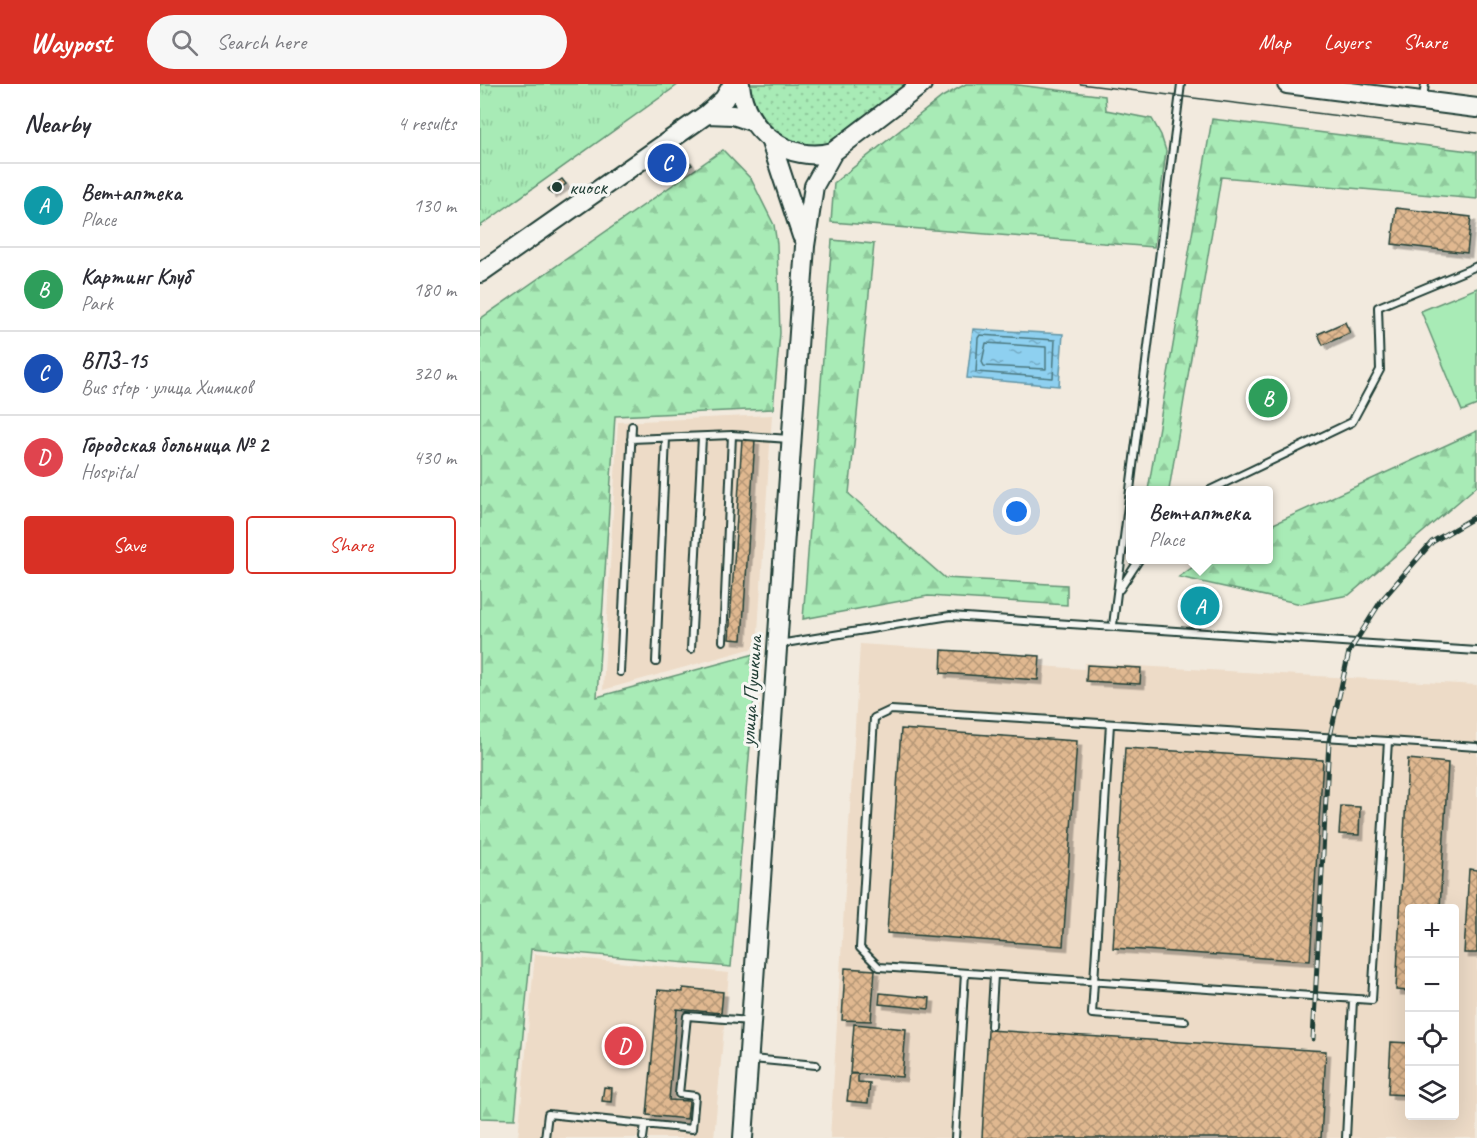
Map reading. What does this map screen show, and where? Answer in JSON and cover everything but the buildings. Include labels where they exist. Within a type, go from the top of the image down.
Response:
[{"type":"main road","points":[[480,273],[706,114],[724,99],[732,84]]},
{"type":"main road","name":"улица Пушкина","points":[[741,84],[744,104],[754,122],[770,139],[798,154],[816,156],[833,152]]},
{"type":"main road","name":"улица Пушкина","points":[[743,1138],[805,246],[814,186],[833,152],[922,84]]},
{"type":"main road","points":[[1287,84],[1424,92],[1477,108]]},
{"type":"main road","points":[[706,114],[733,115],[754,122]]},
{"type":"main road","name":"улица Пушкина","points":[[770,139],[796,211],[805,246]]},
{"type":"lane","points":[[1131,486],[1181,84]]},
{"type":"lane","points":[[1218,486],[1352,422],[1380,370],[1378,307],[1477,266]]},
{"type":"lane","points":[[620,672],[632,426]]},
{"type":"lane","points":[[723,641],[732,435]]},
{"type":"lane","points":[[631,439],[732,435],[791,439]]},
{"type":"lane","points":[[691,649],[702,437]]},
{"type":"lane","points":[[656,662],[666,438]]},
{"type":"lane","points":[[1113,625],[1126,527]]},
{"type":"lane","points":[[1118,591],[1136,564]]},
{"type":"lane","points":[[777,645],[950,616],[1113,625],[1477,651]]},
{"type":"lane","points":[[1388,741],[1372,1000],[879,967],[860,948],[874,718],[891,710],[1388,741],[1477,747]]},
{"type":"lane","points":[[1110,724],[1092,1014],[1185,1021]]},
{"type":"lane","points":[[955,1138],[965,973]]},
{"type":"lane","points":[[991,1026],[994,975]]},
{"type":"lane","points":[[1346,1138],[1353,1000]]},
{"type":"lane","points":[[545,1138],[548,1114],[692,1129],[695,1096],[679,1094],[687,1016],[751,1021]]},
{"type":"lane","points":[[748,1059],[816,1065]]},
{"type":"lane","points":[[643,1138],[645,1124]]},
{"type":"shaded area","points":[[772,415],[757,647],[603,690],[618,422]]},
{"type":"shaded area","points":[[860,644],[1040,656],[1041,666],[1084,669],[1085,663],[1477,685],[1477,1138],[830,1138]]},
{"type":"shaded area","points":[[535,954],[729,973],[714,1138],[518,1138]]},
{"type":"green space","points":[[480,84],[679,84],[480,226]]},
{"type":"green space","points":[[750,84],[907,84],[834,139],[810,148],[781,134],[767,122],[753,97]]},
{"type":"green space","points":[[966,84],[1010,84],[1105,96],[1106,110],[1152,119],[1161,135],[1166,151],[1154,247],[831,222],[834,183],[942,97]]},
{"type":"green space","points":[[1212,119],[1477,152],[1477,199],[1221,177],[1170,486],[1149,486]]},
{"type":"green space","points":[[723,150],[751,179],[774,225],[777,244],[780,333],[773,409],[615,416],[597,697],[758,653],[731,967],[531,949],[515,1119],[480,1118],[480,319]]},
{"type":"green space","points":[[832,240],[874,244],[849,494],[945,578],[1067,585],[1067,605],[928,596],[803,619]]},
{"type":"green space","points":[[1477,288],[1477,405],[1462,411],[1421,311]]},
{"type":"green space","points":[[1477,431],[1477,486],[1349,595],[1301,604],[1179,577],[1197,564],[1273,564],[1273,524]]},
{"type":"water","points":[[973,329],[1063,334],[1059,386],[967,378]]},
{"type":"tram line","points":[[1080,84],[1477,133]]},
{"type":"railway","points":[[1313,1039],[1329,741],[1349,652],[1381,601],[1432,542],[1477,516]]},
{"type":"place","name":"ВПЗ-15","points":[[667,163]]},
{"type":"place","name":"киоск","points":[[557,187]]},
{"type":"place","name":"Картинг Клуб","points":[[1268,398]]},
{"type":"place","name":"Вет+аптека","points":[[1200,606]]},
{"type":"place","name":"Городская больница № 2","points":[[624,1046]]}]
